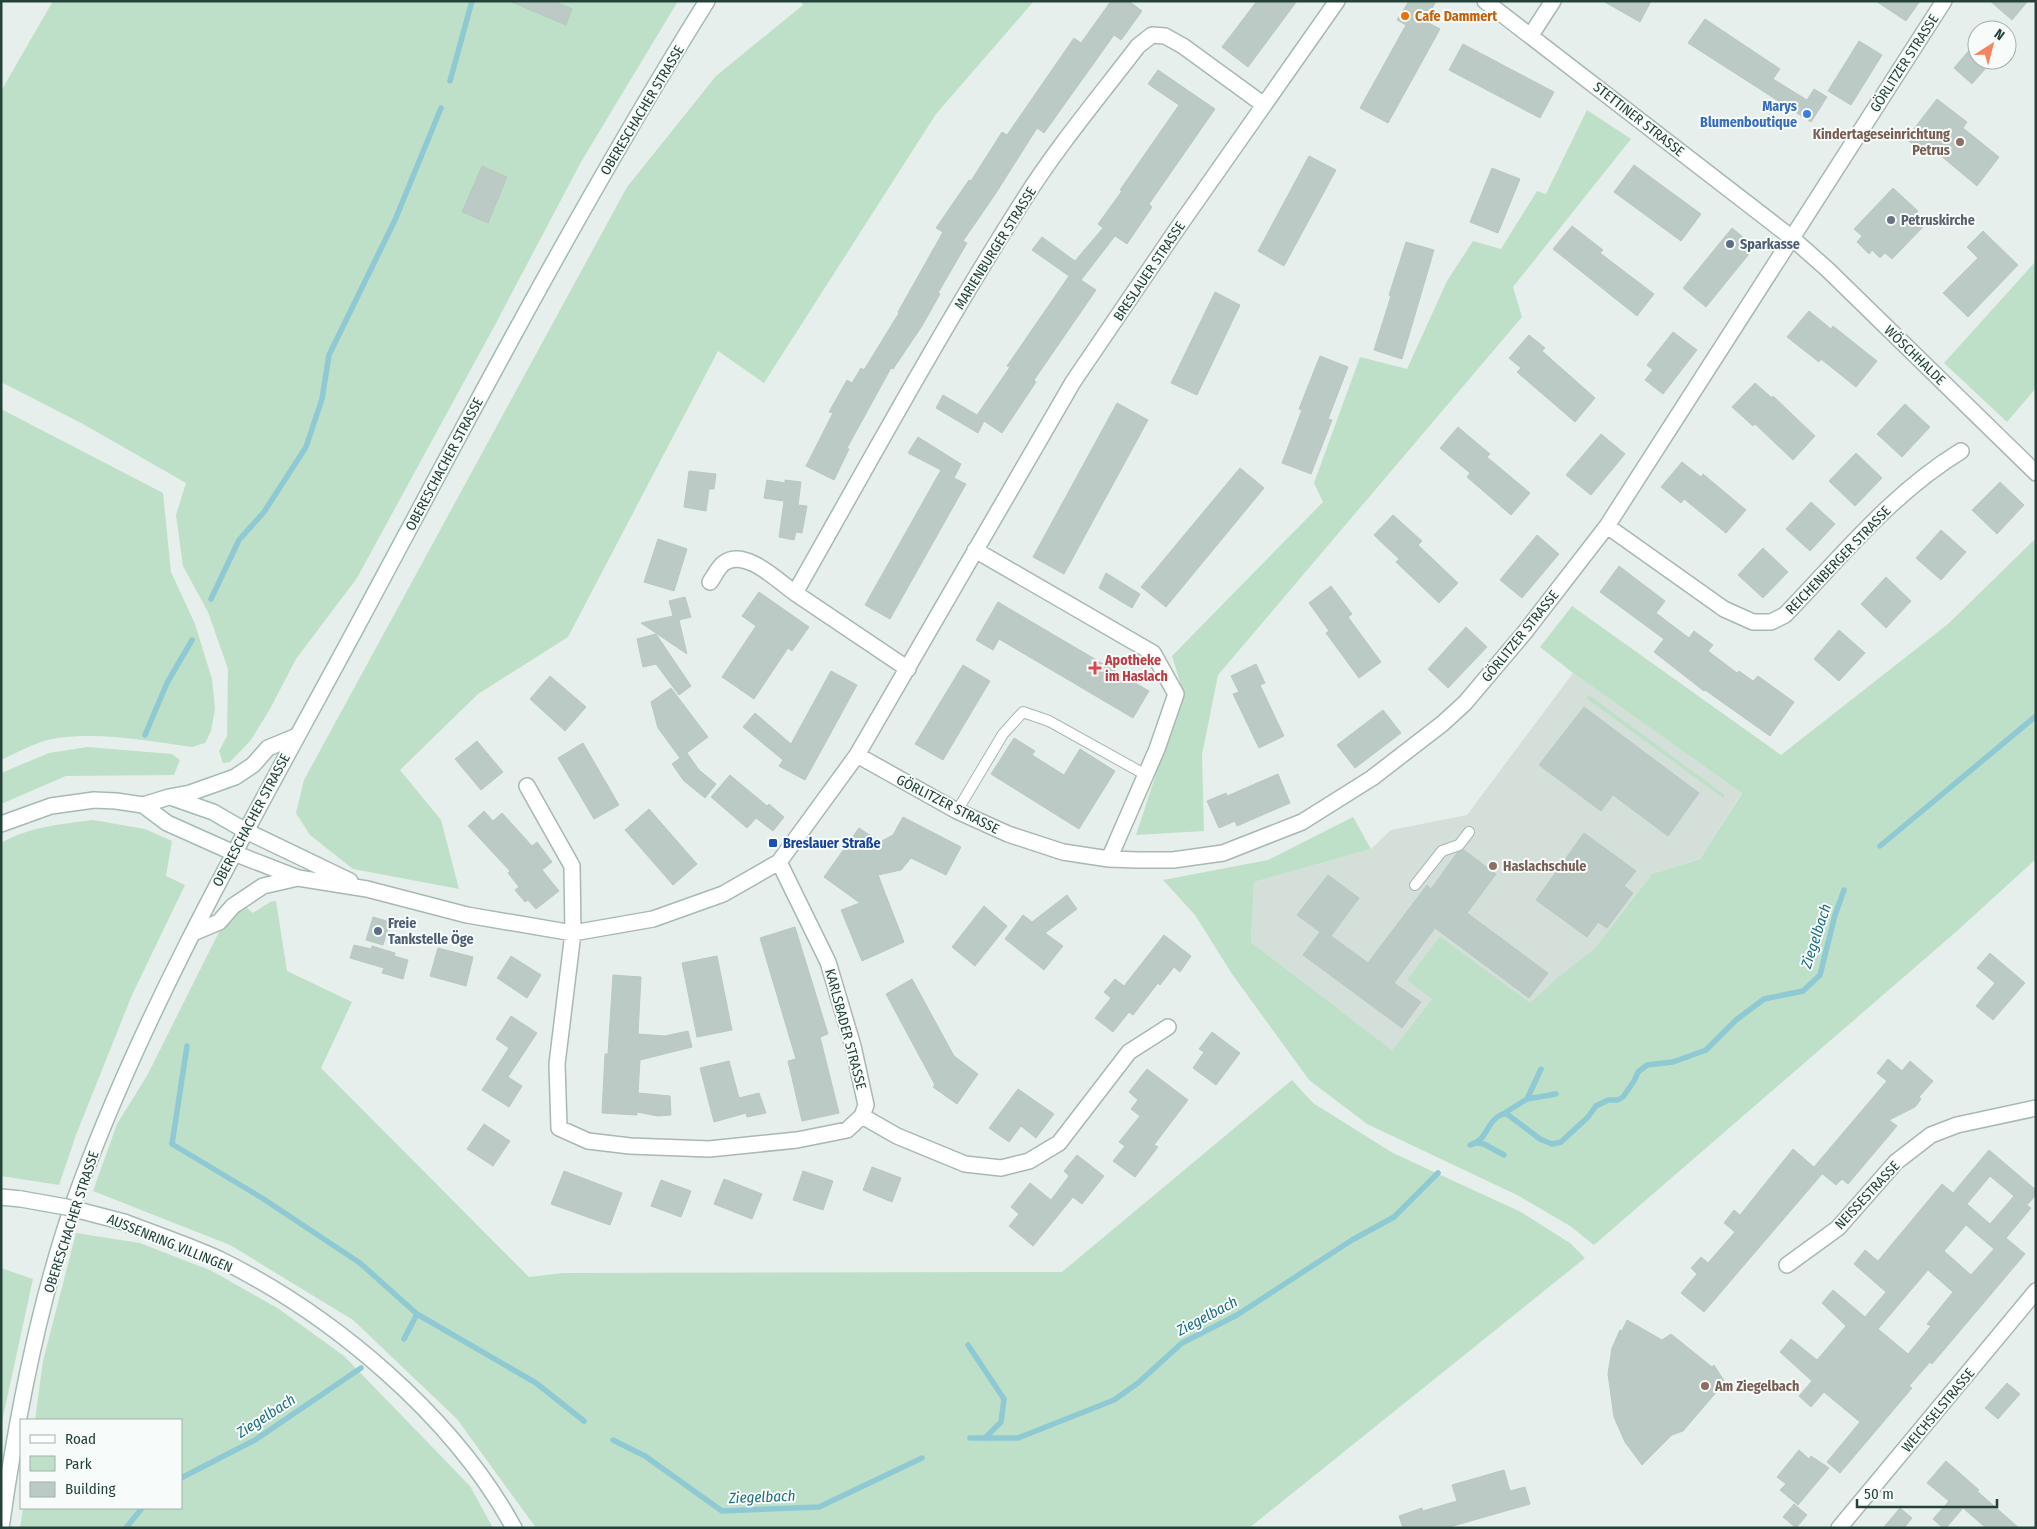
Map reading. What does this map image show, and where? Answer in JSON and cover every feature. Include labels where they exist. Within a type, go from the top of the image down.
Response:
[{"type":"street","name":"OBERESCHACHER STRASSE","points":[[1,1528],[17,1423],[52,1275],[74,1202],[116,1094],[140,1041],[234,853],[490,378],[593,193],[707,1]]},
{"type":"street","name":"BRESLAUER STRASSE","points":[[143,805],[167,823],[234,853],[298,878],[367,889],[467,915],[574,933],[653,919],[723,894],[779,862],[857,755],[1073,382],[1337,1]]},
{"type":"street","name":"STETTINER STRASSE","points":[[1485,1],[1792,238]]},
{"type":"street","points":[[1531,35],[1553,1]]},
{"type":"street","name":"GÖRLITZER STRASSE","points":[[857,755],[957,812],[1008,834],[1063,852],[1109,859],[1173,860],[1223,853],[1302,822],[1372,778],[1442,724],[1465,703],[1525,632],[1607,526],[1944,1]]},
{"type":"street","name":"MARIENBURGER STRASSE","points":[[795,593],[902,403],[1024,200],[1056,153],[1138,46],[1152,35],[1165,36],[1183,46],[1264,105]]},
{"type":"street","name":"WÖSCHHALDE","points":[[1792,238],[1828,269],[2036,473]]},
{"type":"street","name":"REICHENBERGER STRASSE","points":[[1607,526],[1724,609],[1753,622],[1771,622],[1785,615],[1886,509],[1933,468],[1961,451]]},
{"type":"street","points":[[975,550],[1153,654],[1176,694],[1157,749],[1109,859]]},
{"type":"street","points":[[710,582],[723,564],[736,558],[750,561],[908,669]]},
{"type":"street","points":[[1,824],[51,806],[94,800],[143,805],[190,793],[235,778],[253,765],[268,748],[296,736]]},
{"type":"street","points":[[527,786],[572,866],[574,933],[557,1064],[558,1128],[588,1141],[630,1146],[709,1149],[797,1140],[847,1130],[862,1116],[897,1136],[965,1164],[1001,1168],[1030,1161],[1059,1143],[1129,1052],[1168,1027]]},
{"type":"street","name":"BRESLAUER STRASSE","points":[[169,797],[213,812],[246,831],[367,889]]},
{"type":"street","name":"KARLSBADER STRASSE","points":[[779,862],[828,962],[853,1046],[866,1105],[862,1116]]},
{"type":"street","name":"OBERESCHACHER STRASSE","points":[[193,933],[219,922],[233,906],[264,886],[298,878]]},
{"type":"street","name":"NEISSESTRASSE","points":[[1787,1265],[1838,1228],[1896,1162],[1931,1135],[1957,1125],[2036,1108]]},
{"type":"street","name":"AUSSENRING VILLINGEN","points":[[8,1198],[66,1207],[124,1222],[218,1259],[287,1297],[348,1340],[416,1399],[472,1464],[504,1510],[514,1528]]},
{"type":"street","name":"WEICHSELSTRASSE","points":[[1839,1528],[2036,1291]]},
{"type":"lane","points":[[957,812],[1003,734],[1023,712],[1049,721],[1146,775]]},
{"type":"lane","points":[[1414,885],[1442,851],[1459,845],[1469,832]]},
{"type":"shaded area","name":"Haslachschule","points":[[1573,673],[1742,792],[1700,859],[1652,874],[1594,949],[1558,977],[1530,1004],[1440,936],[1432,999],[1392,1050],[1251,942],[1254,882],[1371,849],[1391,830],[1467,815]]},
{"type":"green space","points":[[53,1],[678,1],[581,162],[495,325],[357,578],[296,659],[270,709],[251,740],[230,762],[223,763],[219,751],[227,736],[228,669],[208,612],[183,566],[176,515],[186,483],[83,424],[1,382],[1,91]]},
{"type":"green space","points":[[800,1],[1034,1],[936,114],[764,383],[718,351],[568,637],[478,694],[400,770],[441,820],[459,889],[353,869],[310,835],[296,813],[304,780],[627,187],[716,76],[803,5]]},
{"type":"green space","points":[[1587,110],[1631,139],[1513,287],[1522,317],[1218,675],[1202,755],[1204,831],[1136,835],[1183,692],[1172,656],[1323,502],[1314,483],[1360,357],[1407,369],[1447,281],[1473,241],[1501,249],[1537,191],[1546,194]]},
{"type":"green space","points":[[2036,261],[2036,388],[2007,422],[1944,363]]},
{"type":"green space","points":[[1,409],[163,493],[171,572],[195,624],[212,679],[215,709],[211,731],[205,743],[192,747],[125,738],[75,736],[44,741],[1,760]]},
{"type":"green space","points":[[2036,538],[2036,859],[1957,931],[1594,1245],[1570,1226],[1517,1195],[1367,1124],[1309,1080],[1232,974],[1195,915],[1163,880],[1268,860],[1353,817],[1371,849],[1254,882],[1251,942],[1392,1050],[1432,999],[1407,980],[1440,936],[1530,1003],[1558,977],[1594,949],[1652,874],[1700,859],[1742,793],[1573,673],[1540,647],[1572,606],[1781,755],[1948,624]]},
{"type":"green space","points":[[1589,695],[1725,795],[1723,798],[1586,698]]},
{"type":"green space","points":[[87,747],[172,754],[180,760],[174,775],[66,776],[1,804],[1,773],[49,753]]},
{"type":"green space","points":[[93,820],[145,829],[172,841],[166,876],[185,885],[132,995],[76,1135],[59,1185],[1,1176],[1,843],[22,833],[34,830]]},
{"type":"green space","points":[[276,901],[287,971],[352,1002],[321,1068],[529,1277],[563,1273],[1062,1272],[1292,1080],[1313,1103],[1393,1153],[1521,1212],[1570,1243],[1585,1258],[1249,1528],[536,1528],[457,1419],[353,1320],[230,1245],[93,1191],[117,1124],[148,1074],[219,932],[245,906],[253,913],[270,902]]},
{"type":"green space","points":[[76,1233],[140,1243],[212,1271],[279,1309],[344,1356],[470,1486],[493,1528],[20,1528],[23,1509],[182,1509],[182,1419],[35,1419],[43,1361]]},
{"type":"green space","points":[[1,1268],[33,1279],[1,1426]]},
{"type":"building","points":[[509,1],[553,1],[572,9],[566,25]]},
{"type":"building","points":[[1111,1],[1129,1],[1142,11],[1121,40],[1114,35],[1044,133],[1037,128],[963,241],[967,243],[938,293],[940,294],[922,326],[893,369],[891,368],[847,448],[849,449],[834,480],[806,466],[833,413],[829,412],[847,380],[852,383],[861,368],[864,370],[899,313],[943,232],[936,228],[969,180],[971,181],[1002,132],[1007,135],[1074,38],[1081,43]]},
{"type":"building","points":[[1257,1],[1297,1],[1248,67],[1222,47]]},
{"type":"building","points":[[1409,1],[1436,1],[1425,21],[1440,29],[1388,123],[1360,108],[1406,25],[1397,20]]},
{"type":"building","points":[[1603,1],[1651,1],[1640,22]]},
{"type":"building","points":[[1876,1],[1920,1],[1906,21]]},
{"type":"building","points":[[1990,1],[2028,1],[2012,20]]},
{"type":"building","points":[[1705,19],[1780,69],[1773,79],[1807,100],[1814,89],[1827,97],[1811,122],[1688,43]]},
{"type":"building","points":[[1859,41],[1882,55],[1851,105],[1828,91]]},
{"type":"building","points":[[1463,44],[1554,92],[1540,118],[1449,70]]},
{"type":"building","points":[[1967,53],[1967,70],[1984,70],[1972,84],[1954,68]]},
{"type":"building","points":[[1158,70],[1215,109],[1149,204],[1152,207],[1127,244],[1115,236],[1081,280],[1096,290],[1034,380],[1036,382],[1002,433],[984,421],[978,433],[936,408],[943,395],[977,415],[1010,367],[1007,366],[1069,276],[1032,250],[1042,237],[1075,261],[1103,228],[1098,224],[1179,105],[1148,84]]},
{"type":"building","name":"Kindertageseinrichtung Petrus","points":[[1937,99],[1967,122],[1963,128],[1999,157],[1977,186],[1928,145],[1923,152],[1906,139]]},
{"type":"building","points":[[1309,156],[1336,170],[1284,266],[1258,251]]},
{"type":"building","points":[[1634,165],[1701,214],[1681,241],[1614,192]]},
{"type":"building","points":[[482,166],[507,177],[488,223],[462,212]]},
{"type":"building","points":[[1492,168],[1520,179],[1498,233],[1470,222]]},
{"type":"building","name":"Petruskirche","points":[[1893,188],[1918,211],[1914,215],[1925,225],[1892,259],[1885,253],[1880,258],[1872,250],[1869,254],[1857,242],[1862,236],[1854,229]]},
{"type":"building","points":[[1572,226],[1603,250],[1600,253],[1654,294],[1637,316],[1553,249]]},
{"type":"building","points":[[1732,228],[1744,238],[1738,245],[1749,254],[1706,307],[1683,288]]},
{"type":"building","points":[[1983,231],[2018,265],[1968,317],[1943,293],[1978,258],[1967,247]]},
{"type":"building","points":[[1406,242],[1434,250],[1402,359],[1374,350]]},
{"type":"building","points":[[1215,292],[1240,305],[1197,395],[1171,383]]},
{"type":"building","points":[[1809,311],[1831,329],[1833,326],[1877,361],[1856,387],[1821,359],[1819,362],[1787,337]]},
{"type":"building","points":[[1673,332],[1697,350],[1663,394],[1645,380],[1653,370],[1647,365]]},
{"type":"building","points":[[1529,335],[1545,348],[1542,351],[1595,398],[1575,422],[1517,372],[1521,368],[1509,358]]},
{"type":"building","points":[[1320,356],[1348,367],[1328,419],[1332,420],[1311,474],[1282,463],[1302,410],[1299,409]]},
{"type":"building","points":[[1755,383],[1772,398],[1773,396],[1815,436],[1793,460],[1755,424],[1753,426],[1732,407]]},
{"type":"building","points":[[1117,403],[1148,420],[1064,574],[1033,557]]},
{"type":"building","points":[[1905,404],[1930,427],[1902,457],[1877,434]]},
{"type":"building","points":[[1458,427],[1490,454],[1487,457],[1530,493],[1511,515],[1467,477],[1470,473],[1440,448]]},
{"type":"building","points":[[1601,434],[1625,454],[1591,495],[1566,475]]},
{"type":"building","points":[[918,437],[961,464],[954,478],[966,484],[890,619],[865,605],[941,470],[908,453]]},
{"type":"building","points":[[1856,453],[1882,478],[1855,506],[1829,481]]},
{"type":"building","points":[[1682,462],[1701,477],[1703,474],[1746,510],[1726,533],[1684,499],[1681,503],[1661,487]]},
{"type":"building","points":[[1240,468],[1264,488],[1166,607],[1141,587]]},
{"type":"building","points":[[689,471],[716,474],[714,489],[709,489],[706,511],[684,507]]},
{"type":"building","points":[[767,480],[785,483],[785,480],[801,482],[798,505],[807,506],[802,533],[796,532],[794,540],[779,537],[784,501],[764,498]]},
{"type":"building","points":[[2000,482],[2024,505],[1997,534],[1972,510]]},
{"type":"building","points":[[1811,502],[1835,524],[1810,551],[1786,529]]},
{"type":"building","points":[[1393,515],[1422,541],[1418,545],[1458,583],[1439,603],[1396,562],[1399,559],[1374,535]]},
{"type":"building","points":[[1941,530],[1966,552],[1941,580],[1916,558]]},
{"type":"building","points":[[1537,535],[1559,554],[1522,598],[1500,580]]},
{"type":"building","points":[[658,539],[687,549],[674,591],[644,582]]},
{"type":"building","points":[[1763,548],[1788,572],[1763,598],[1738,575]]},
{"type":"building","points":[[1619,566],[1665,601],[1656,613],[1689,638],[1694,631],[1713,645],[1708,651],[1737,673],[1739,671],[1753,681],[1758,676],[1794,702],[1770,736],[1704,691],[1654,652],[1664,639],[1600,592]]},
{"type":"building","points":[[1106,573],[1140,594],[1132,608],[1099,588]]},
{"type":"building","points":[[1886,577],[1911,601],[1886,628],[1861,604]]},
{"type":"building","points":[[1331,586],[1352,614],[1348,617],[1381,662],[1359,678],[1326,633],[1329,631],[1309,603]]},
{"type":"building","points":[[759,592],[809,627],[792,651],[788,648],[754,699],[722,677],[756,626],[742,616]]},
{"type":"building","points":[[685,597],[691,617],[679,620],[687,654],[641,623],[673,616],[669,601]]},
{"type":"building","points":[[998,602],[1149,691],[1133,718],[999,639],[993,650],[976,640]]},
{"type":"building","points":[[1466,627],[1487,647],[1448,688],[1428,669]]},
{"type":"building","points":[[1839,630],[1865,653],[1839,681],[1814,659]]},
{"type":"building","points":[[656,634],[691,686],[679,695],[656,664],[643,667],[637,639]]},
{"type":"building","points":[[1256,664],[1265,683],[1260,685],[1284,736],[1259,748],[1233,694],[1239,692],[1231,676]]},
{"type":"building","points":[[963,665],[990,681],[943,760],[915,744]]},
{"type":"building","points":[[831,671],[857,685],[805,780],[779,766],[783,760],[743,727],[755,713],[791,744]]},
{"type":"building","points":[[550,676],[586,707],[565,731],[530,699]]},
{"type":"building","points":[[671,688],[708,737],[680,758],[658,728],[651,702]]},
{"type":"building","points":[[1584,707],[1699,793],[1668,836],[1613,795],[1601,811],[1539,765]]},
{"type":"building","points":[[1383,710],[1401,733],[1355,768],[1337,745]]},
{"type":"building","points":[[1014,738],[1035,751],[1032,755],[1064,775],[1080,749],[1115,771],[1079,829],[991,774]]},
{"type":"building","points":[[477,741],[503,772],[481,790],[455,759]]},
{"type":"building","points":[[583,743],[619,805],[594,819],[558,758]]},
{"type":"building","points":[[687,753],[699,770],[716,784],[705,798],[684,781],[672,764]]},
{"type":"building","points":[[1278,774],[1290,803],[1237,826],[1235,821],[1219,828],[1207,801],[1226,793],[1227,796]]},
{"type":"building","points":[[730,775],[767,806],[769,804],[784,817],[773,831],[756,818],[747,828],[711,797]]},
{"type":"building","points":[[649,809],[697,864],[673,885],[625,830]]},
{"type":"building","points":[[484,811],[493,821],[502,813],[532,846],[537,842],[552,862],[542,870],[559,891],[536,909],[528,900],[525,902],[515,890],[519,887],[508,873],[510,871],[468,826]]},
{"type":"building","points":[[903,817],[961,847],[946,875],[911,858],[901,870],[878,875],[904,942],[862,961],[841,910],[860,903],[824,877],[859,828],[880,842],[893,835]]},
{"type":"building","points":[[1584,833],[1636,871],[1624,886],[1633,893],[1607,928],[1598,922],[1587,937],[1536,900]]},
{"type":"building","points":[[1464,850],[1496,874],[1467,913],[1548,973],[1529,998],[1435,928],[1394,983],[1421,1002],[1402,1028],[1303,955],[1320,932],[1297,915],[1328,875],[1359,898],[1331,936],[1368,963],[1427,885],[1431,889],[1457,853]]},
{"type":"building","points":[[1067,895],[1077,909],[1045,933],[1063,946],[1044,970],[1005,939],[1023,915],[1032,922]]},
{"type":"building","points":[[984,906],[1007,926],[975,966],[952,947]]},
{"type":"building","points":[[373,917],[390,922],[383,945],[366,940]]},
{"type":"building","points":[[795,927],[828,1034],[820,1037],[839,1113],[802,1121],[788,1061],[796,1059],[760,938]]},
{"type":"building","points":[[1164,935],[1191,956],[1180,972],[1174,967],[1160,985],[1158,983],[1133,1015],[1129,1012],[1113,1032],[1095,1018],[1111,998],[1104,992],[1115,979],[1124,986]]},
{"type":"building","points":[[354,945],[371,949],[372,946],[395,953],[394,956],[408,960],[403,979],[382,973],[384,968],[350,958]]},
{"type":"building","points":[[438,948],[473,957],[466,986],[430,976]]},
{"type":"building","points":[[1990,953],[2025,983],[1993,1020],[1976,1006],[1995,983],[1977,968]]},
{"type":"building","points":[[511,956],[541,975],[527,998],[497,978]]},
{"type":"building","points":[[717,956],[732,1030],[697,1037],[682,963]]},
{"type":"building","points":[[613,975],[641,977],[638,1034],[665,1036],[688,1031],[692,1047],[640,1060],[638,1093],[670,1096],[671,1115],[658,1116],[637,1112],[637,1115],[602,1113],[605,1054],[608,1054]]},
{"type":"building","points":[[912,979],[954,1056],[978,1074],[957,1104],[933,1087],[935,1085],[886,994]]},
{"type":"building","points":[[511,1016],[537,1033],[508,1077],[522,1086],[509,1107],[482,1090],[509,1048],[496,1039]]},
{"type":"building","points":[[1212,1032],[1240,1053],[1216,1085],[1193,1068],[1204,1052],[1199,1049]]},
{"type":"building","points":[[1888,1059],[1902,1071],[1910,1061],[1933,1081],[1919,1097],[1921,1099],[1915,1107],[1889,1120],[1897,1126],[1848,1184],[1842,1179],[1836,1185],[1814,1167],[1887,1081],[1877,1073]]},
{"type":"building","points":[[729,1061],[739,1098],[759,1093],[766,1113],[747,1117],[746,1113],[714,1122],[700,1068]]},
{"type":"building","points":[[1147,1069],[1188,1100],[1154,1145],[1158,1147],[1135,1177],[1113,1161],[1125,1146],[1119,1142],[1140,1116],[1131,1109],[1138,1100],[1129,1092]]},
{"type":"building","points":[[1018,1089],[1054,1114],[1036,1138],[1021,1126],[1009,1142],[989,1128]]},
{"type":"building","points":[[484,1124],[510,1141],[493,1166],[467,1149]]},
{"type":"building","points":[[1793,1149],[1822,1174],[1704,1312],[1681,1293],[1697,1274],[1691,1268],[1701,1257],[1708,1263],[1735,1232],[1724,1223],[1734,1210],[1740,1215]]},
{"type":"building","points":[[1989,1150],[2036,1190],[2036,1195],[2027,1205],[2031,1208],[2006,1238],[2025,1254],[1932,1364],[1930,1362],[1909,1386],[1912,1388],[1840,1473],[1827,1462],[1860,1422],[1824,1392],[1811,1407],[1799,1396],[1812,1381],[1780,1352],[1791,1339],[1817,1360],[1846,1326],[1822,1303],[1833,1290],[1865,1317],[1886,1292],[1854,1264],[1865,1250],[1878,1261],[1942,1184],[1953,1193]],"holes":[[[1990,1176],[2014,1196],[1990,1224],[1967,1204]],[[1966,1225],[1994,1249],[1971,1275],[1944,1251]],[[1928,1270],[1953,1292],[1927,1324],[1931,1326],[1908,1354],[1878,1329]]]},
{"type":"building","points":[[1077,1155],[1104,1176],[1082,1204],[1073,1197],[1033,1246],[1009,1226],[1019,1214],[1011,1207],[1030,1183],[1051,1200],[1069,1176],[1064,1171]]},
{"type":"building","points":[[872,1167],[901,1178],[892,1202],[863,1190]]},
{"type":"building","points":[[564,1171],[622,1193],[610,1225],[551,1204]]},
{"type":"building","points":[[803,1171],[833,1181],[823,1210],[793,1200]]},
{"type":"building","points":[[724,1179],[762,1194],[752,1219],[714,1204]]},
{"type":"building","points":[[661,1180],[691,1191],[681,1217],[651,1206]]},
{"type":"building","points":[[1627,1320],[1662,1340],[1671,1334],[1712,1367],[1714,1365],[1726,1384],[1719,1389],[1683,1431],[1672,1435],[1642,1465],[1625,1442],[1614,1417],[1608,1374],[1612,1348]]},
{"type":"building","points":[[2007,1383],[2020,1394],[1998,1419],[1985,1408]]},
{"type":"building","points":[[1799,1450],[1809,1459],[1811,1456],[1829,1468],[1798,1505],[1780,1490],[1786,1484],[1777,1477]]},
{"type":"building","points":[[1946,1461],[2019,1528],[1986,1528],[1963,1508],[1946,1528],[1943,1528],[1933,1519],[1949,1501],[1927,1483]]},
{"type":"building","points":[[1504,1470],[1510,1491],[1525,1487],[1530,1504],[1446,1528],[1403,1528],[1399,1516],[1422,1508],[1423,1511],[1457,1501],[1452,1485]]},
{"type":"building","points":[[1794,1504],[1807,1515],[1796,1528],[1783,1517]]},
{"type":"building","points":[[1900,1508],[1912,1518],[1904,1528],[1883,1528]]},
{"type":"waterway","points":[[450,81],[472,1]]},
{"type":"waterway","points":[[211,599],[239,540],[264,512],[306,447],[322,399],[329,355],[395,220],[441,108]]},
{"type":"waterway","points":[[145,735],[167,683],[192,640]]},
{"type":"waterway","name":"Ziegelbach","points":[[1880,846],[2036,716]]},
{"type":"waterway","name":"Ziegelbach","points":[[1470,1145],[1476,1143],[1493,1121],[1503,1114],[1507,1114],[1540,1139],[1552,1144],[1561,1142],[1588,1117],[1596,1106],[1608,1100],[1618,1100],[1623,1097],[1638,1072],[1647,1065],[1673,1062],[1706,1050],[1736,1020],[1764,999],[1803,991],[1820,975],[1835,915],[1844,890]]},
{"type":"waterway","points":[[187,1046],[172,1144],[262,1198],[360,1263],[417,1314],[536,1383],[584,1421]]},
{"type":"waterway","points":[[1503,1114],[1527,1099],[1541,1069]]},
{"type":"waterway","points":[[1527,1099],[1556,1094]]},
{"type":"waterway","points":[[1477,1143],[1484,1144],[1504,1155]]},
{"type":"waterway","name":"Ziegelbach","points":[[970,1438],[1018,1438],[1114,1400],[1138,1383],[1182,1343],[1237,1315],[1352,1240],[1394,1217],[1438,1173]]},
{"type":"waterway","name":"Ziegelbach","points":[[404,1339],[417,1314]]},
{"type":"waterway","points":[[968,1345],[1004,1399],[1001,1422],[985,1438]]},
{"type":"waterway","name":"Ziegelbach","points":[[182,1477],[255,1440],[361,1368]]},
{"type":"waterway","name":"Ziegelbach","points":[[613,1440],[645,1456],[722,1511],[819,1507],[922,1458]]},
{"type":"waterway","name":"Ziegelbach","points":[[126,1528],[141,1509]]},
{"type":"place","name":"Cafe Dammert","points":[[1405,16]]},
{"type":"place","name":"Marys Blumenboutique","points":[[1807,114]]},
{"type":"place","name":"Kindertageseinrichtung Petrus","points":[[1960,142]]},
{"type":"place","name":"Petruskirche","points":[[1891,220]]},
{"type":"place","name":"Sparkasse","points":[[1730,244]]},
{"type":"place","name":"Apotheke im Haslach","points":[[1095,668]]},
{"type":"place","name":"Breslauer Straße","points":[[773,843]]},
{"type":"place","name":"Haslachschule","points":[[1493,866]]},
{"type":"place","name":"Freie Tankstelle Öge","points":[[378,931]]},
{"type":"place","name":"Am Ziegelbach","points":[[1705,1386]]}]
